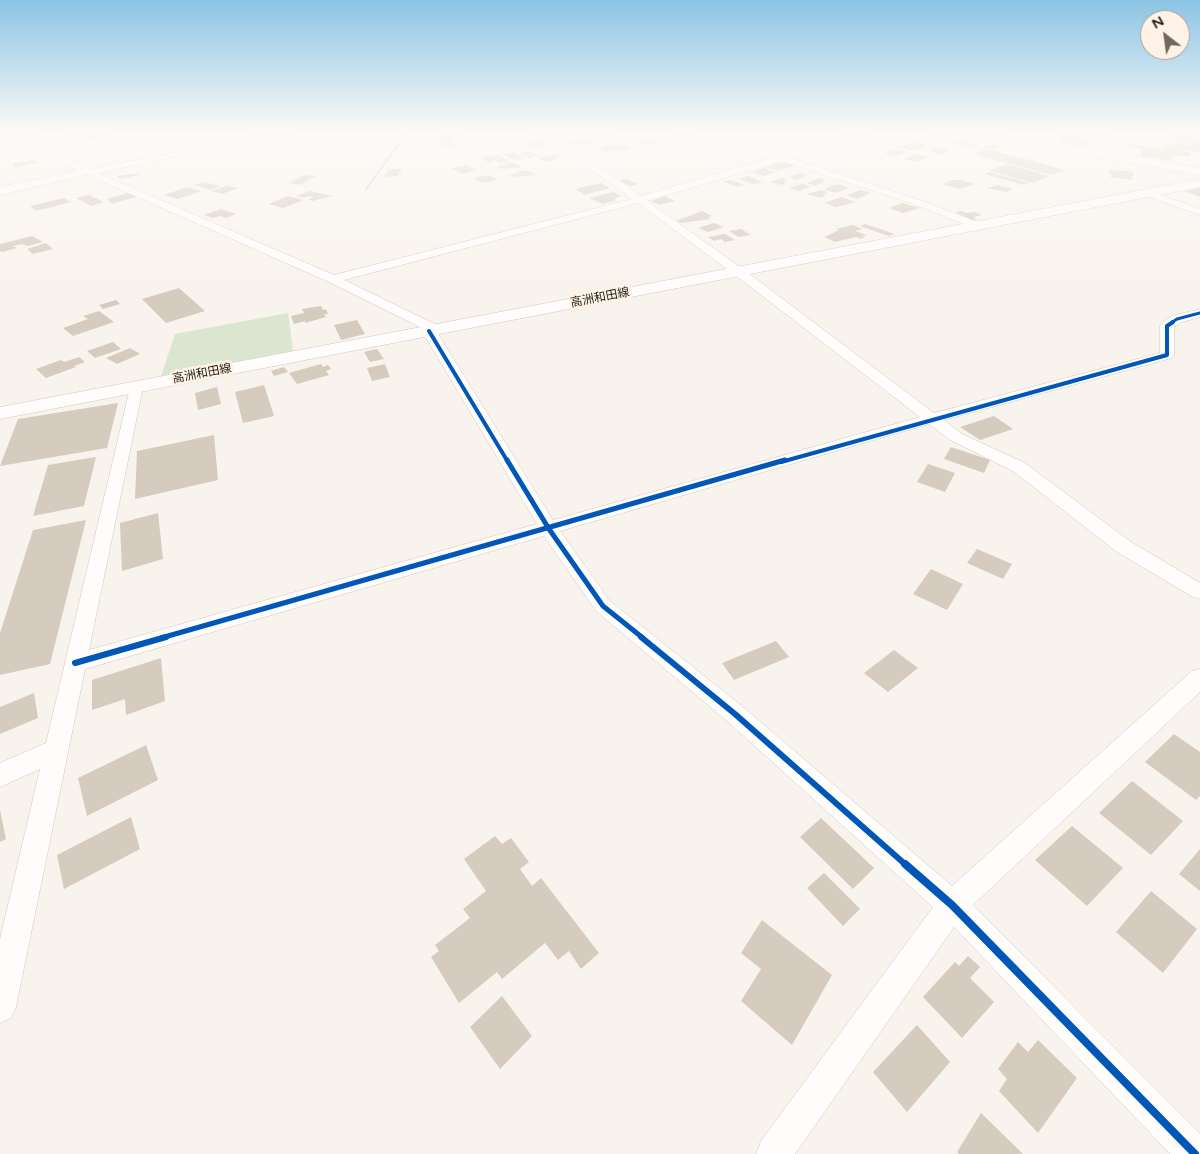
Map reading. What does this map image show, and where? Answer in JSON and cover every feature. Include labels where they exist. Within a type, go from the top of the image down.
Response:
[{"type":"main road","name":"高洲和田線","points":[[0,414],[1191,184]]},
{"type":"street","points":[[0,191],[33,184]]},
{"type":"street","points":[[114,184],[333,279],[432,330],[549,529],[603,606],[735,714],[952,905],[1195,1154]]},
{"type":"street","points":[[617,184],[739,272],[930,419],[956,437],[1019,467],[1124,547],[1200,592]]},
{"type":"street","points":[[333,279],[639,200],[694,184]]},
{"type":"street","points":[[861,184],[908,199],[976,225]]},
{"type":"street","points":[[1147,193],[1200,212]]},
{"type":"street","points":[[76,663],[930,419],[1167,355],[1167,326],[1177,320],[1200,313]]},
{"type":"street","points":[[0,1007],[136,387]]},
{"type":"street","points":[[774,1154],[952,905],[1200,678]]},
{"type":"street","points":[[0,775],[56,750]]},
{"type":"green space","points":[[288,313],[293,351],[161,376],[175,334]]},
{"type":"building","points":[[211,184],[220,186],[211,190],[194,185]]},
{"type":"building","points":[[597,184],[603,184],[610,188],[585,195],[575,189]]},
{"type":"building","points":[[729,184],[745,185],[737,187]]},
{"type":"building","points":[[803,184],[811,187],[798,191],[789,188]]},
{"type":"building","points":[[838,184],[849,188],[835,193],[824,189]]},
{"type":"building","points":[[942,184],[975,184],[976,184],[959,189]]},
{"type":"building","points":[[997,185],[1013,189],[1006,192],[987,188]]},
{"type":"building","points":[[226,186],[238,188],[223,194],[211,191]]},
{"type":"building","points":[[187,187],[201,191],[178,199],[164,195]]},
{"type":"building","points":[[1200,188],[1200,197],[1185,191]]},
{"type":"building","points":[[821,190],[828,192],[823,195],[826,196],[820,198],[807,194]]},
{"type":"building","points":[[860,190],[871,193],[857,199],[847,195]]},
{"type":"building","points":[[310,191],[332,196],[313,201],[308,200],[313,197],[304,198],[296,196]]},
{"type":"building","points":[[613,192],[622,196],[615,198],[617,199],[613,200],[615,201],[603,204],[589,198]]},
{"type":"building","points":[[127,193],[136,197],[112,204],[107,199]]},
{"type":"building","points":[[89,195],[104,202],[91,206],[76,198]]},
{"type":"building","points":[[288,196],[304,200],[283,208],[268,204]]},
{"type":"building","points":[[665,196],[675,201],[659,205],[651,201]]},
{"type":"building","points":[[841,197],[856,202],[836,207],[824,203]]},
{"type":"building","points":[[64,198],[71,202],[36,211],[30,206]]},
{"type":"building","points":[[902,203],[920,208],[903,213],[889,208]]},
{"type":"building","points":[[221,209],[236,214],[226,218],[221,216],[213,218],[204,215]]},
{"type":"building","points":[[702,211],[712,216],[707,218],[711,219],[681,223],[676,221]]},
{"type":"building","points":[[961,211],[966,213],[976,212],[982,215],[973,217],[977,219],[972,220],[955,212]]},
{"type":"building","points":[[714,223],[724,227],[708,232],[698,228]]},
{"type":"building","points":[[865,224],[895,234],[889,236],[860,226]]},
{"type":"building","points":[[853,225],[862,229],[855,231],[867,235],[862,236],[865,237],[861,239],[856,237],[835,242],[824,237],[839,230],[836,229]]},
{"type":"building","points":[[741,229],[751,235],[739,237],[729,231]]},
{"type":"building","points":[[725,234],[735,240],[725,242],[721,239],[714,241],[708,237]]},
{"type":"building","points":[[32,236],[43,242],[27,246],[22,244],[13,246],[17,248],[0,251],[0,244]]},
{"type":"building","points":[[46,243],[53,249],[33,254],[27,249]]},
{"type":"building","points":[[179,288],[205,311],[166,323],[142,299]]},
{"type":"building","points":[[116,300],[120,304],[103,309],[99,305]]},
{"type":"building","points":[[321,306],[323,310],[326,309],[328,314],[324,314],[326,317],[294,324],[291,316],[304,313],[302,309]]},
{"type":"building","points":[[99,311],[114,322],[73,336],[63,328],[88,319],[83,316]]},
{"type":"building","points":[[357,320],[365,334],[341,340],[334,325]]},
{"type":"building","points":[[113,342],[121,349],[95,358],[87,351]]},
{"type":"building","points":[[130,348],[140,354],[117,364],[106,358]]},
{"type":"building","points":[[377,349],[384,359],[370,362],[364,352]]},
{"type":"building","points":[[79,357],[85,362],[46,378],[36,369],[61,360],[64,362]]},
{"type":"building","points":[[321,364],[323,367],[328,365],[331,369],[326,371],[329,375],[297,384],[289,373]]},
{"type":"building","points":[[385,364],[390,377],[372,381],[367,368]]},
{"type":"building","points":[[284,367],[288,372],[274,376],[271,371]]},
{"type":"building","points":[[264,385],[274,416],[243,423],[235,392]]},
{"type":"building","points":[[217,387],[221,404],[198,410],[195,393]]},
{"type":"building","points":[[118,403],[107,448],[0,466],[18,419]]},
{"type":"building","points":[[994,416],[1013,429],[980,440],[960,427]]},
{"type":"building","points":[[214,435],[218,480],[135,499],[137,451]]},
{"type":"building","points":[[951,447],[990,460],[984,473],[944,459]]},
{"type":"building","points":[[96,457],[84,506],[33,516],[48,465]]},
{"type":"building","points":[[928,464],[955,473],[945,492],[917,482]]},
{"type":"building","points":[[158,513],[163,559],[122,571],[120,523]]},
{"type":"building","points":[[86,520],[50,664],[0,675],[0,633],[33,530]]},
{"type":"building","points":[[977,549],[1012,564],[1003,579],[967,563]]},
{"type":"building","points":[[931,569],[963,584],[947,610],[913,594]]},
{"type":"building","points":[[776,641],[789,657],[734,680],[722,663]]},
{"type":"building","points":[[894,650],[918,668],[888,692],[864,673]]},
{"type":"building","points":[[161,658],[165,701],[126,715],[125,699],[92,710],[92,680]]},
{"type":"building","points":[[34,693],[38,718],[0,734],[0,707]]},
{"type":"building","points":[[1174,734],[1200,752],[1200,796],[1196,800],[1145,762]]},
{"type":"building","points":[[146,745],[158,780],[87,816],[78,778]]},
{"type":"building","points":[[1132,781],[1183,821],[1151,855],[1099,813]]},
{"type":"building","points":[[0,810],[6,839],[0,842]]},
{"type":"building","points":[[131,817],[140,849],[64,889],[57,855]]},
{"type":"building","points":[[821,818],[874,868],[853,889],[800,837]]},
{"type":"building","points":[[1072,826],[1123,868],[1087,906],[1035,860]]},
{"type":"building","points":[[495,836],[502,844],[511,838],[529,862],[520,869],[532,886],[541,878],[599,953],[581,969],[569,951],[558,960],[545,943],[502,979],[497,972],[459,1003],[431,957],[439,951],[435,945],[470,918],[463,909],[486,891],[464,859]]},
{"type":"building","points":[[1200,849],[1200,891],[1179,874]]},
{"type":"building","points":[[824,873],[860,909],[843,926],[807,888]]},
{"type":"building","points":[[1151,891],[1197,929],[1163,973],[1116,932]]},
{"type":"building","points":[[762,920],[832,975],[792,1045],[741,1001],[761,969],[741,953]]},
{"type":"building","points":[[968,956],[980,967],[970,978],[994,1002],[962,1038],[923,997],[955,962],[959,966]]},
{"type":"building","points":[[502,996],[532,1036],[500,1069],[470,1027]]},
{"type":"building","points":[[917,1025],[950,1062],[907,1112],[873,1072]]},
{"type":"building","points":[[1038,1040],[1077,1078],[1038,1133],[999,1091],[1007,1079],[998,1069],[1018,1042],[1028,1052]]},
{"type":"building","points":[[981,1113],[1023,1154],[959,1154],[957,1152]]},
{"type":"waterway","points":[[365,190],[370,184]]},
{"type":"cycle path","points":[[75,663],[930,419],[1167,355],[1167,326],[1177,319],[1200,313]]},
{"type":"cycle path","points":[[429,331],[549,529],[603,606],[735,714],[952,905],[1195,1154]]}]
